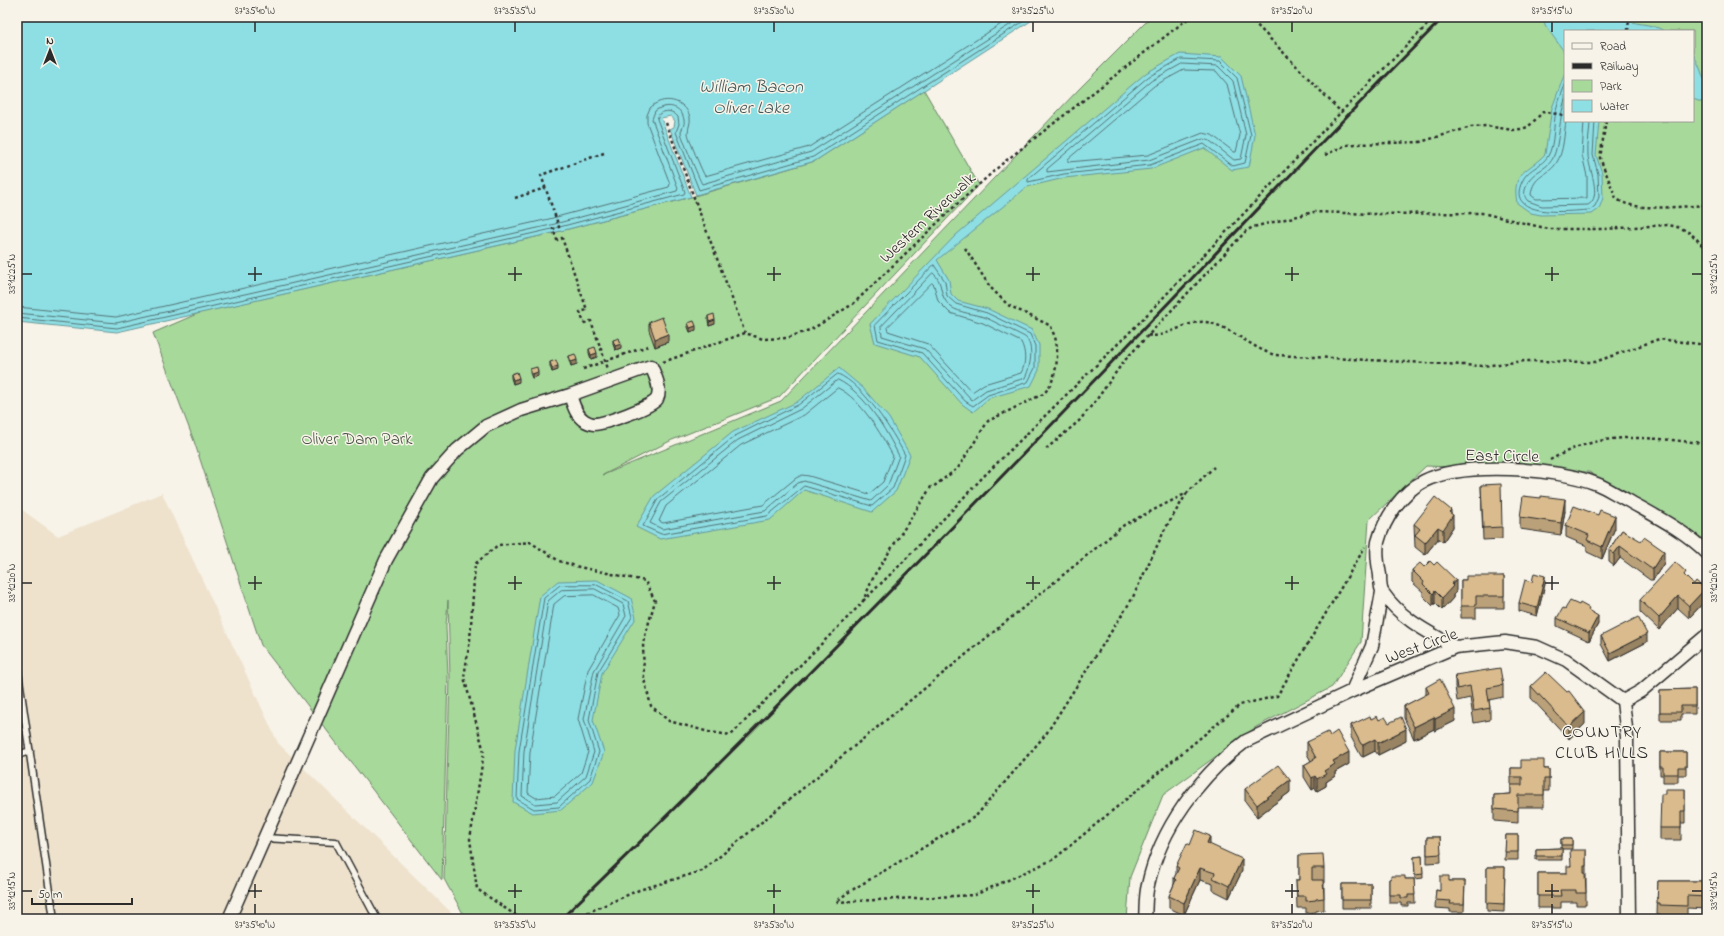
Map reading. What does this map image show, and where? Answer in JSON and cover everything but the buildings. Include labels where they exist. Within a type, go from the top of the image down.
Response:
[{"type":"street","points":[[229,919],[386,560],[432,478],[456,450],[486,426],[521,410],[570,395],[651,366],[659,389],[657,398],[650,405],[604,422],[593,424],[584,421],[576,412],[570,395]]},
{"type":"street","name":"East Circle","points":[[1382,592],[1377,560],[1378,543],[1391,514],[1410,490],[1424,481],[1453,472],[1486,469],[1540,472],[1566,476],[1598,485],[1682,532],[1707,553]]},
{"type":"street","points":[[1382,592],[1407,619],[1455,647]]},
{"type":"street","points":[[1352,691],[1372,646],[1382,592]]},
{"type":"street","points":[[1629,919],[1628,737],[1623,701],[1641,692],[1707,635]]},
{"type":"street","name":"West Circle","points":[[1145,919],[1147,887],[1163,840],[1190,797],[1208,774],[1246,741],[1352,691],[1455,647],[1505,642],[1537,647],[1566,660],[1623,701]]},
{"type":"lane","points":[[17,665],[54,919]]},
{"type":"lane","points":[[17,755],[30,751]]},
{"type":"lane","points":[[264,838],[336,842],[377,919]]},
{"type":"path","name":"Western Riverwalk","points":[[744,333],[763,339],[787,338],[812,329],[853,304],[956,205],[1003,163],[1190,17]]},
{"type":"path","points":[[1248,17],[1341,112]]},
{"type":"path","points":[[521,919],[477,889],[470,839],[484,752],[464,677],[470,640],[475,564],[498,544],[530,542],[559,561],[579,567],[645,581],[655,601],[643,643],[644,679],[651,706],[670,721],[709,732],[732,735],[901,564],[983,477],[1137,325],[1341,112],[1435,17]]},
{"type":"path","points":[[1628,30],[1630,22],[1629,17]]},
{"type":"path","points":[[1325,155],[1346,145],[1420,142],[1471,127],[1486,126],[1513,130],[1521,129],[1528,127],[1543,112],[1564,115]]},
{"type":"path","points":[[1606,122],[1600,158],[1616,198],[1621,203],[1636,207],[1707,205]]},
{"type":"path","points":[[651,366],[744,333],[666,123]]},
{"type":"path","points":[[604,153],[541,175],[559,227],[553,229],[557,240],[562,238],[587,310],[580,312],[582,318],[584,323],[591,321],[612,380]]},
{"type":"path","points":[[515,198],[545,188]]},
{"type":"path","points":[[1046,449],[1079,421],[1124,361],[1246,231],[1274,221],[1314,212],[1374,214],[1482,213],[1549,229],[1604,229],[1667,225],[1677,226],[1693,234],[1707,252]]},
{"type":"path","points":[[862,603],[875,574],[931,487],[958,468],[988,421],[1043,394],[1049,389],[1052,382],[1056,341],[1051,326],[1008,305],[990,287],[966,248]]},
{"type":"path","points":[[1148,335],[1155,336],[1190,323],[1204,322],[1215,324],[1259,349],[1275,355],[1482,366],[1525,361],[1595,362],[1659,339],[1707,345]]},
{"type":"path","points":[[583,369],[648,346]]},
{"type":"path","points":[[1540,472],[1542,465],[1563,453],[1584,443],[1604,439],[1633,438],[1707,443]]},
{"type":"path","points":[[1214,467],[1187,493],[1165,529],[1132,599],[1046,734],[976,816],[836,902],[975,895],[1054,859],[1240,705],[1277,696],[1368,543]]},
{"type":"path","points":[[577,919],[582,915],[639,890],[702,871],[1124,524],[1187,493]]},
{"type":"shaded area","points":[[162,493],[278,743],[458,919],[17,919],[17,506],[58,536]]},
{"type":"green space","name":"Oliver Dam Park","points":[[1151,17],[1707,17],[1707,541],[1589,472],[1426,466],[1369,520],[1361,642],[1332,687],[1256,727],[1163,795],[1130,877],[1127,919],[466,919],[444,879],[450,679],[448,600],[446,626],[448,677],[442,880],[261,645],[194,441],[153,333],[199,313],[553,233],[691,197],[815,161],[924,90],[979,185],[779,397],[672,440],[603,475],[781,401],[1080,88]]},
{"type":"water","name":"William Bacon Oliver Lake","points":[[17,17],[1037,17],[815,161],[696,195],[670,129],[674,127],[675,121],[671,116],[661,118],[691,197],[553,233],[117,332],[17,322]]},
{"type":"water","points":[[1544,17],[1621,17],[1631,22],[1653,26],[1662,30],[1564,30],[1564,52],[1545,25]]},
{"type":"water","points":[[1180,54],[1222,57],[1241,76],[1255,135],[1249,167],[1232,170],[1204,148],[1151,169],[1064,178],[1027,187],[937,260],[949,280],[951,294],[958,301],[988,309],[1032,330],[1039,345],[1039,370],[1031,386],[989,398],[973,412],[962,404],[920,357],[875,343],[870,324],[956,235],[1146,73]]},
{"type":"water","points":[[1694,56],[1703,78],[1707,104],[1694,99]]},
{"type":"water","points":[[1564,76],[1564,122],[1599,122],[1596,155],[1602,173],[1603,198],[1599,209],[1592,214],[1541,215],[1531,213],[1517,203],[1516,192],[1519,178],[1545,154],[1552,108]]},
{"type":"water","points":[[839,368],[863,388],[889,418],[910,455],[896,491],[872,512],[804,490],[770,520],[660,539],[636,527],[654,496],[733,432],[797,402]]},
{"type":"water","points":[[597,580],[631,598],[636,618],[602,673],[593,720],[604,752],[593,782],[561,810],[533,813],[513,802],[515,750],[540,596],[558,581]]},
{"type":"railway","points":[[561,919],[711,772],[934,547],[1334,129],[1444,17]]},
{"type":"district","name":"COUNTRY CLUB HILLS","points":[[1602,741]]}]
